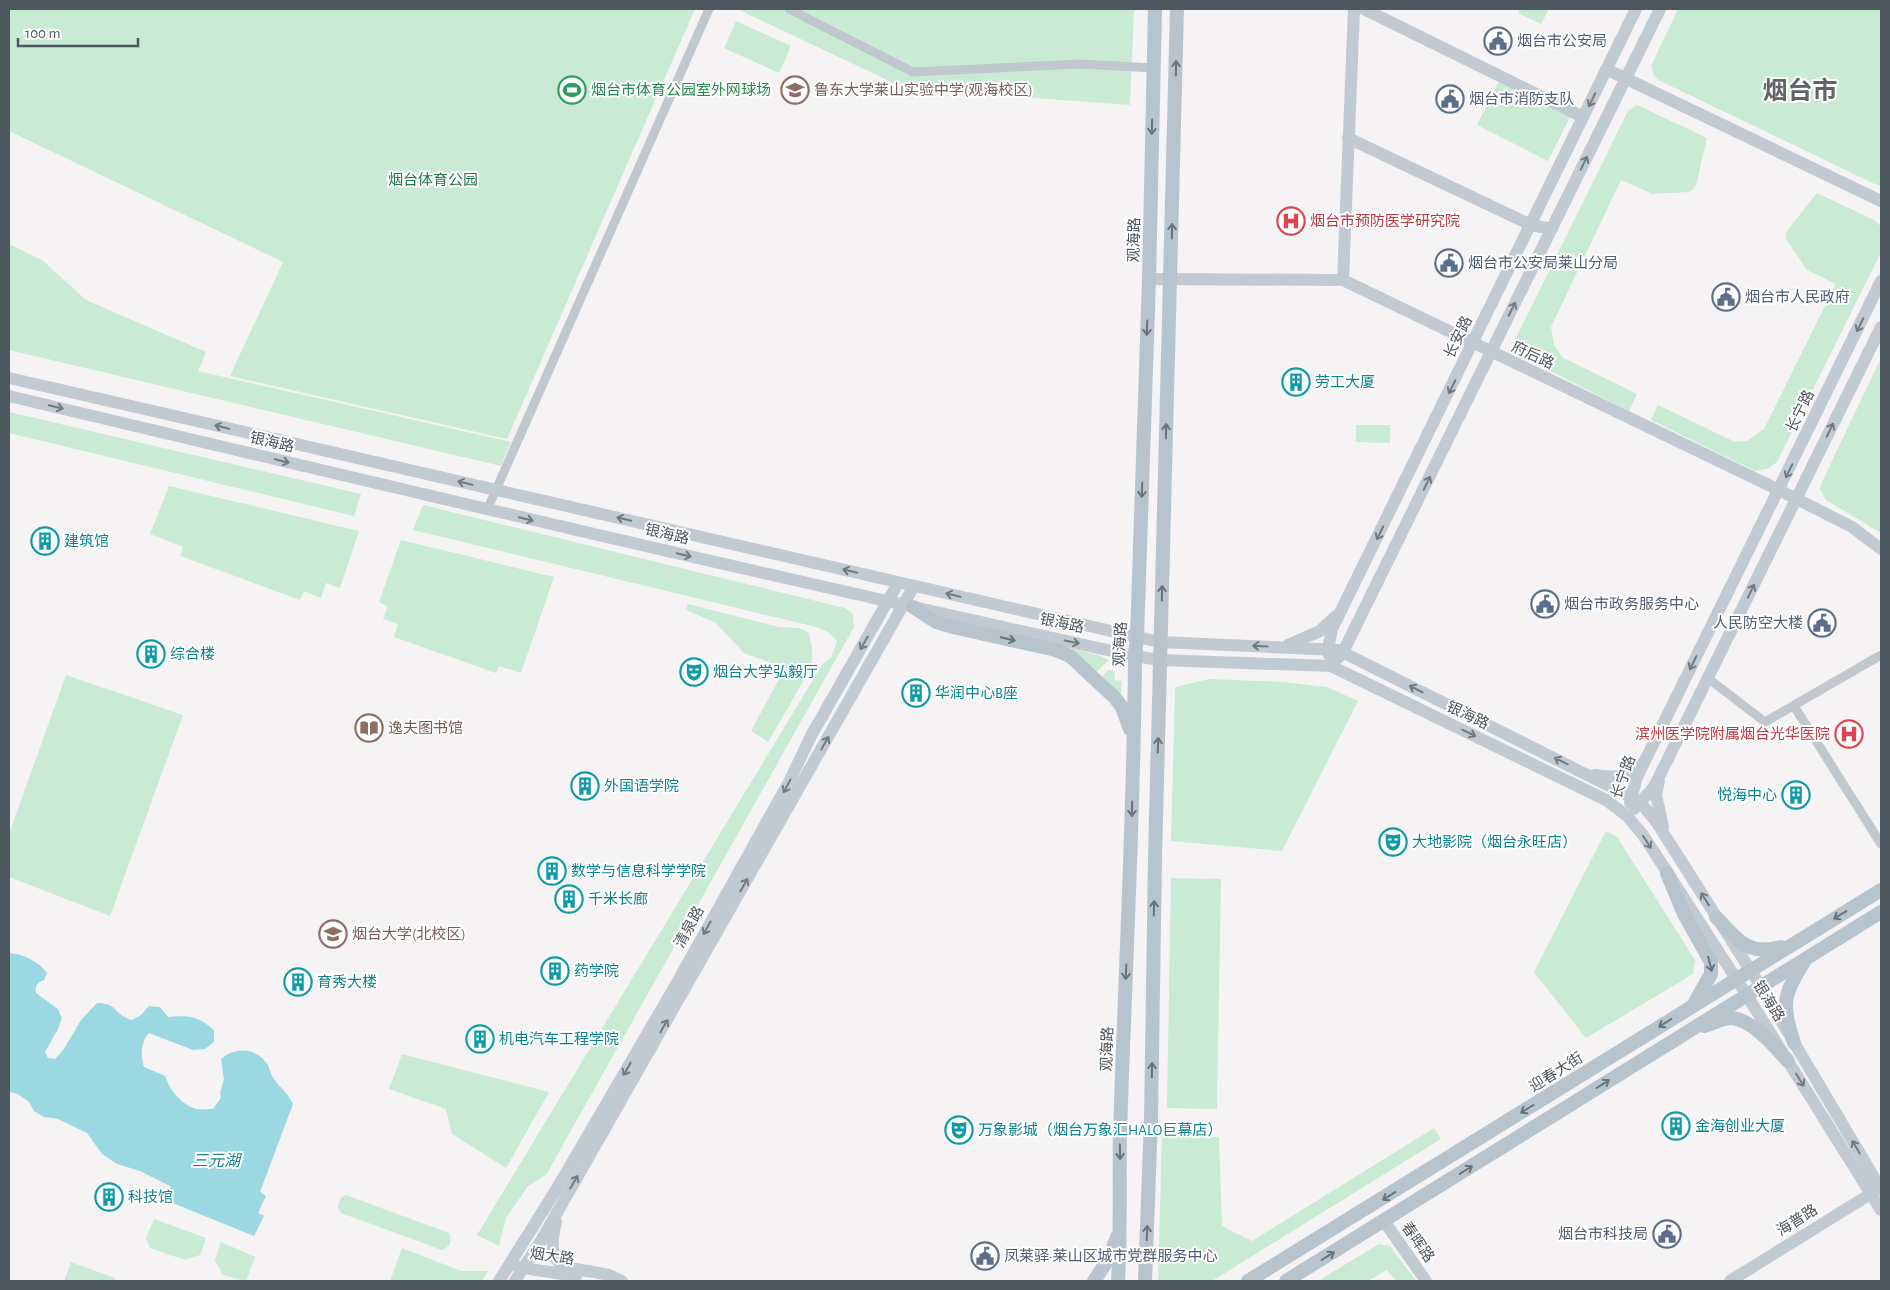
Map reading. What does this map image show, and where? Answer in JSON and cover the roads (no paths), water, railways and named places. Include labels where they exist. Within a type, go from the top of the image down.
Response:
[{"type":"main road","name":"观海路","points":[[1118,1281],[1121,1227],[1120,1135],[1134,744],[1134,656],[1137,637],[1149,279],[1155,9]]},
{"type":"main road","points":[[1145,1281],[1151,1120],[1160,660],[1178,9]]},
{"type":"main road","points":[[1343,280],[1354,9]]},
{"type":"main road","points":[[1364,9],[1583,117]]},
{"type":"main road","name":"长安路","points":[[1331,666],[1328,649],[1332,629],[1636,9]]},
{"type":"main road","points":[[1331,666],[1343,652],[1660,9]]},
{"type":"main road","points":[[1606,69],[1881,201]]},
{"type":"main road","points":[[1348,138],[1531,225],[1552,229]]},
{"type":"main road","name":"府后路","points":[[1149,279],[1343,280],[1491,353],[1779,490],[1852,527],[1881,548]]},
{"type":"main road","name":"长宁路","points":[[1636,800],[1637,777],[1881,281]]},
{"type":"main road","name":"长宁路","points":[[1627,816],[1636,800],[1654,787],[1660,776],[1881,327]]},
{"type":"main road","points":[[1843,359],[1861,368]]},
{"type":"main road","name":"银海路","points":[[9,378],[1161,642],[1328,649],[1343,652],[1636,800],[1668,840],[1761,987],[1878,1189],[1881,1210]]},
{"type":"main road","name":"银海路","points":[[9,396],[487,510],[1134,656],[1160,660],[1331,666],[1606,800],[1627,816],[1643,835],[1788,1061],[1878,1189]]},
{"type":"main road","name":"清泉路","points":[[499,1281],[551,1199],[664,1004],[789,782],[811,736],[898,583]]},
{"type":"main road","name":"清泉路","points":[[518,1275],[558,1210],[909,606],[914,586]]},
{"type":"main road","points":[[1349,595],[1367,603]]},
{"type":"main road","points":[[909,606],[936,622],[1056,650],[1070,656],[1115,698],[1122,707],[1128,720],[1134,744]]},
{"type":"main road","points":[[1283,647],[1320,631],[1343,608]]},
{"type":"main road","points":[[1709,632],[1727,641]]},
{"type":"main road","points":[[1654,742],[1653,752],[1656,756],[1666,758],[1673,750]]},
{"type":"main road","points":[[1584,773],[1603,776],[1627,775],[1646,759]]},
{"type":"main road","points":[[1660,776],[1656,794],[1660,816],[1668,840]]},
{"type":"main road","points":[[1667,873],[1684,914],[1711,962],[1711,974],[1693,1005]]},
{"type":"main road","name":"迎春大街","points":[[1248,1281],[1881,890]]},
{"type":"main road","points":[[1286,1281],[1881,912]]},
{"type":"main road","points":[[1716,917],[1746,946],[1756,950],[1766,951],[1792,944]]},
{"type":"main road","points":[[1794,1043],[1786,1018],[1785,1004],[1790,985],[1806,959]]},
{"type":"main road","points":[[1687,1032],[1730,1018],[1756,1029],[1788,1061]]},
{"type":"main road","name":"海普路","points":[[1730,1281],[1878,1189]]},
{"type":"main road","points":[[558,1210],[551,1245],[560,1263],[566,1268],[607,1274],[622,1281]]},
{"type":"main road","name":"春晖路","points":[[1384,1221],[1426,1281]]},
{"type":"main road","points":[[1094,1281],[1108,1258],[1121,1227]]},
{"type":"main road","name":"烟大路","points":[[508,1265],[518,1275],[554,1281]]},
{"type":"main road","name":"烟大路","points":[[518,1275],[610,1281]]},
{"type":"street","points":[[487,510],[709,9]]},
{"type":"street","points":[[788,9],[913,72],[1080,64],[1154,68]]},
{"type":"street","points":[[1709,679],[1765,722],[1881,655]]},
{"type":"street","points":[[1794,706],[1881,844]]},
{"type":"water","name":"三元湖","points":[[9,953],[30,959],[47,973],[44,980],[37,985],[36,993],[58,1009],[62,1018],[45,1052],[48,1058],[55,1059],[64,1049],[81,1020],[97,1003],[109,1005],[122,1016],[132,1020],[141,1015],[149,1006],[160,1007],[168,1017],[182,1016],[198,1019],[214,1030],[214,1042],[205,1049],[193,1050],[149,1033],[143,1044],[142,1058],[144,1067],[165,1076],[177,1097],[186,1105],[199,1109],[213,1109],[221,1098],[220,1093],[224,1079],[221,1059],[227,1055],[233,1052],[246,1051],[252,1052],[263,1059],[273,1077],[293,1104],[260,1192],[266,1196],[258,1213],[264,1216],[254,1236],[165,1200],[170,1186],[140,1171],[117,1164],[102,1154],[87,1133],[58,1119],[44,1117],[34,1111],[29,1102],[18,1094],[9,1092]]},
{"type":"place","name":"烟台市公安局","points":[[1498,41]]},
{"type":"place","name":"烟台市体育公园室外网球场","points":[[572,90]]},
{"type":"place","name":"鲁东大学莱山实验中学(观海校区)","points":[[795,90]]},
{"type":"place","name":"烟台市消防支队","points":[[1450,99]]},
{"type":"place","name":"烟台市预防医学研究院","points":[[1291,221]]},
{"type":"place","name":"烟台市公安局莱山分局","points":[[1449,263]]},
{"type":"place","name":"烟台市人民政府","points":[[1726,297]]},
{"type":"place","name":"劳工大厦","points":[[1296,382]]},
{"type":"place","name":"建筑馆","points":[[45,541]]},
{"type":"place","name":"烟台市政务服务中心","points":[[1545,604]]},
{"type":"place","name":"人民防空大楼","points":[[1822,623]]},
{"type":"place","name":"综合楼","points":[[151,654]]},
{"type":"place","name":"烟台大学弘毅厅","points":[[694,672]]},
{"type":"place","name":"华润中心B座","points":[[916,693]]},
{"type":"place","name":"逸夫图书馆","points":[[369,728]]},
{"type":"place","name":"滨州医学院附属烟台光华医院","points":[[1849,734]]},
{"type":"place","name":"外国语学院","points":[[585,786]]},
{"type":"place","name":"悦海中心","points":[[1796,795]]},
{"type":"place","name":"大地影院（烟台永旺店）","points":[[1393,842]]},
{"type":"place","name":"数学与信息科学学院","points":[[552,871]]},
{"type":"place","name":"千米长廊","points":[[569,899]]},
{"type":"place","name":"烟台大学(北校区)","points":[[333,934]]},
{"type":"place","name":"药学院","points":[[555,971]]},
{"type":"place","name":"育秀大楼","points":[[298,982]]},
{"type":"place","name":"机电汽车工程学院","points":[[480,1039]]},
{"type":"place","name":"金海创业大厦","points":[[1676,1126]]},
{"type":"place","name":"万象影城（烟台万象汇HALO巨幕店）","points":[[959,1130]]},
{"type":"place","name":"科技馆","points":[[109,1197]]},
{"type":"place","name":"烟台市科技局","points":[[1667,1234]]},
{"type":"place","name":"凤莱驿·莱山区城市党群服务中心","points":[[985,1256]]},
{"type":"district","name":"烟台市","points":[[1800,90]]},
{"type":"park label","name":"烟台体育公园","points":[[433,180]]}]
